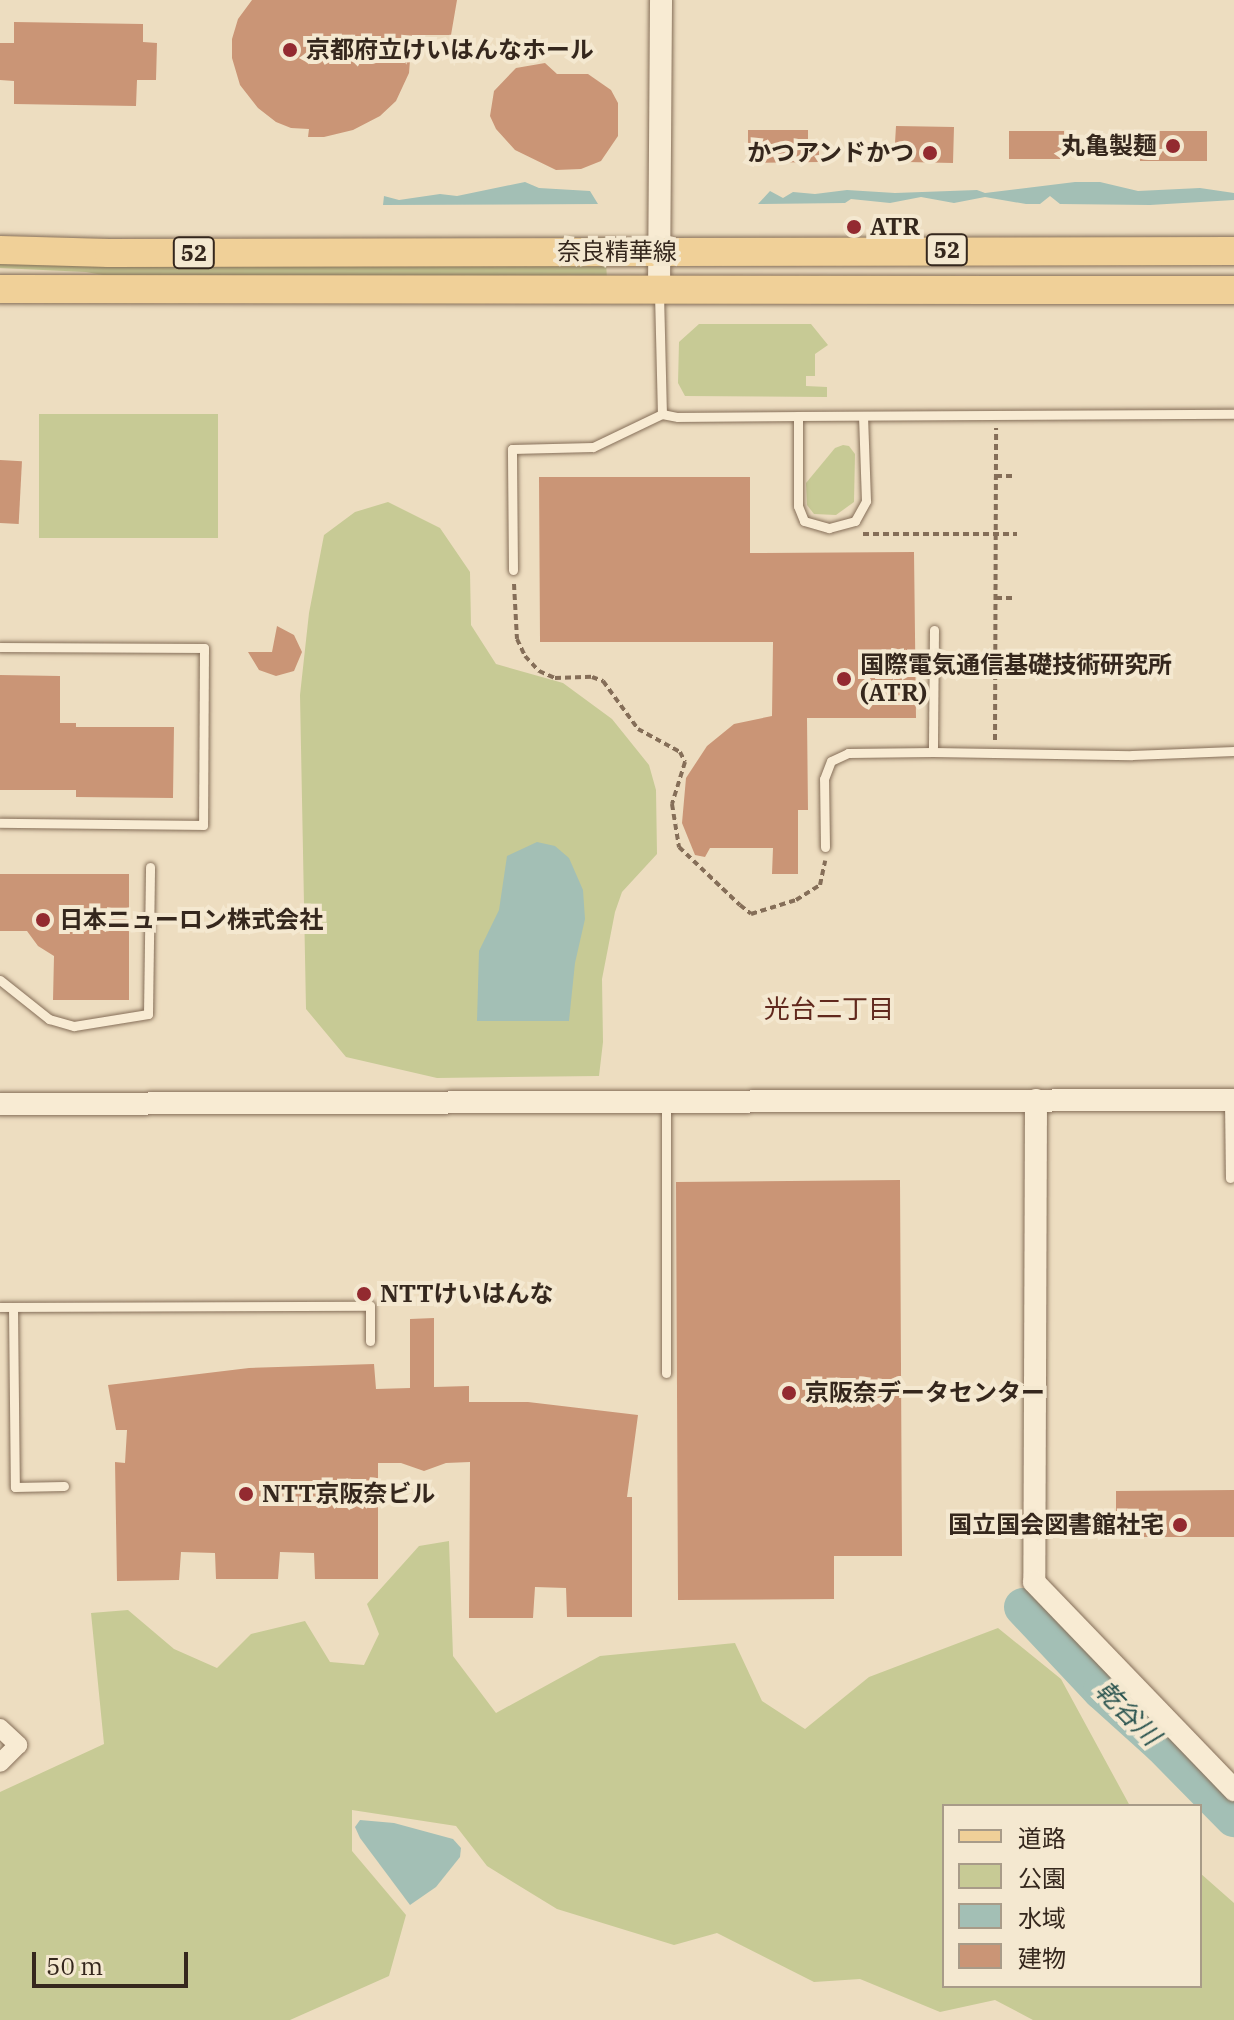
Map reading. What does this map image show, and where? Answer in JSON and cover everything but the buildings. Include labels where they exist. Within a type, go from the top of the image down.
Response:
[{"type":"main road","name":"奈良精華線","points":[[0,250],[109,253],[1234,251]]},
{"type":"main road","name":"奈良精華線","points":[[0,289],[1234,290]]},
{"type":"street","points":[[659,290],[661,0]]},
{"type":"street","points":[[1036,1100],[1034,1582],[1234,1790]]},
{"type":"street","points":[[0,1104],[1232,1100]]},
{"type":"street","points":[[0,1728],[18,1745],[0,1763]]},
{"type":"lane","points":[[659,290],[662,414]]},
{"type":"lane","points":[[513,570],[512,449],[593,447],[662,414],[678,417],[1234,414]]},
{"type":"lane","points":[[798,416],[798,506],[804,521],[829,528],[855,521],[866,501],[863,416]]},
{"type":"lane","points":[[933,752],[934,630]]},
{"type":"lane","points":[[0,647],[204,648],[203,825],[0,823]]},
{"type":"lane","points":[[825,847],[824,779],[831,761],[848,753],[995,755],[1234,751]]},
{"type":"lane","points":[[0,980],[49,1019],[74,1026],[148,1014],[150,867]]},
{"type":"lane","points":[[1230,1178],[1232,1100]]},
{"type":"lane","points":[[666,1101],[666,1373]]},
{"type":"lane","points":[[0,1307],[370,1306],[370,1341]]},
{"type":"lane","points":[[13,1307],[15,1487],[64,1486]]},
{"type":"path","points":[[995,755],[996,414]]},
{"type":"path","points":[[996,476],[1016,476]]},
{"type":"path","points":[[841,525],[855,534],[1017,534]]},
{"type":"path","points":[[513,570],[515,632],[525,656],[545,674],[592,677],[603,681],[638,729],[680,752],[685,762],[672,804],[679,847],[740,905],[751,914],[767,911],[814,890],[824,879],[825,847]]},
{"type":"path","points":[[996,598],[1016,598]]},
{"type":"path","points":[[995,661],[1016,661]]},
{"type":"green space","points":[[0,258],[606,263],[607,279],[136,281],[86,272],[0,268]]},
{"type":"green space","points":[[699,324],[811,324],[828,345],[815,354],[815,376],[806,376],[806,386],[827,387],[827,397],[685,396],[678,383],[679,342]]},
{"type":"green space","points":[[39,414],[218,414],[218,538],[39,538]]},
{"type":"green space","points":[[849,446],[855,454],[854,502],[836,515],[814,514],[807,505],[806,483],[835,448]]},
{"type":"green space","points":[[388,502],[440,528],[470,572],[471,625],[496,664],[563,683],[612,719],[649,765],[656,790],[657,854],[622,892],[615,912],[602,979],[603,1042],[599,1076],[437,1078],[346,1057],[306,1009],[300,695],[309,613],[324,535],[355,512]]},
{"type":"green space","points":[[449,1541],[453,1656],[496,1713],[600,1656],[735,1643],[762,1701],[805,1729],[869,1677],[998,1628],[1061,1679],[1129,1804],[942,1804],[942,1988],[1202,1988],[1202,1875],[1234,1903],[1234,2020],[1033,2020],[995,2000],[940,2012],[860,1979],[814,1982],[717,1933],[674,1945],[557,1909],[487,1866],[456,1826],[352,1810],[352,1851],[406,1915],[389,1976],[290,2020],[0,2020],[0,1792],[104,1744],[91,1613],[128,1610],[174,1649],[217,1668],[251,1634],[305,1621],[330,1662],[364,1665],[379,1634],[367,1604],[419,1546]]},
{"type":"water","points":[[525,182],[539,188],[590,191],[598,204],[383,205],[384,196],[399,200],[440,194],[457,196]]},
{"type":"water","points":[[1100,182],[1138,191],[1200,188],[1234,193],[1234,200],[1150,205],[1060,204],[1050,196],[1040,204],[1026,204],[985,197],[954,203],[921,197],[890,203],[851,199],[845,203],[758,204],[770,191],[783,198],[793,192],[815,194],[847,190],[895,193],[977,190],[985,193]]},
{"type":"water","points":[[537,842],[555,846],[569,858],[583,890],[585,919],[575,963],[569,1021],[477,1021],[479,951],[499,910],[507,856]]},
{"type":"water","points":[[360,1820],[394,1823],[453,1839],[461,1848],[460,1857],[436,1887],[410,1905],[360,1838],[355,1827]]},
{"type":"waterway","name":"乾谷川","points":[[1023,1607],[1102,1691],[1162,1745],[1234,1818]]},
{"type":"place","name":"京都府立けいはんなホール","points":[[290,50]]},
{"type":"place","name":"丸亀製麺","points":[[1173,146]]},
{"type":"place","name":"かつアンドかつ","points":[[930,153]]},
{"type":"place","name":"ATR","points":[[854,227]]},
{"type":"place","name":"国際電気通信基礎技術研究所 (ATR)","points":[[844,679]]},
{"type":"place","name":"日本ニューロン株式会社","points":[[43,920]]},
{"type":"place","name":"NTTけいはんな","points":[[364,1294]]},
{"type":"place","name":"京阪奈データセンター","points":[[789,1393]]},
{"type":"place","name":"NTT京阪奈ビル","points":[[246,1494]]},
{"type":"place","name":"国立国会図書館社宅","points":[[1180,1525]]},
{"type":"district","name":"光台二丁目","points":[[829,1009]]}]
